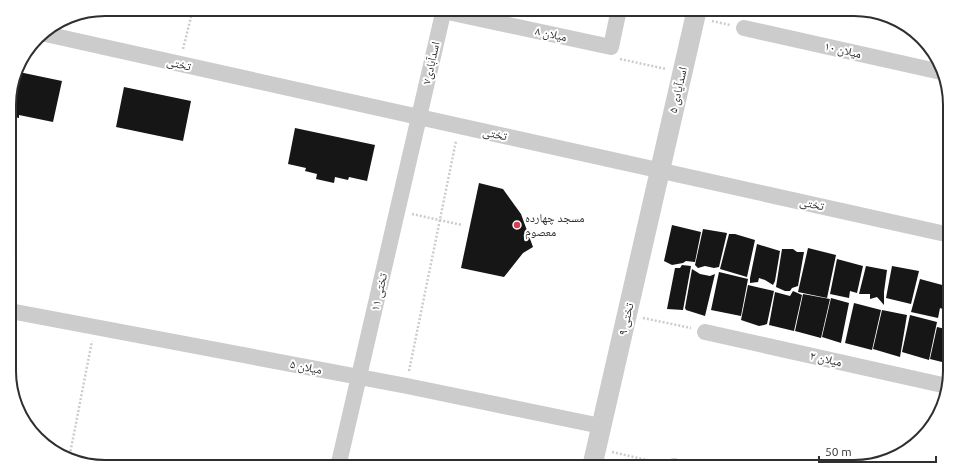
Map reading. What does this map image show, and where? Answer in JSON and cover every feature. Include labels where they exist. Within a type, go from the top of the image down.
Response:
[{"type":"street","name":"اسدآبادی۷","points":[[419,117],[442,16]]},
{"type":"street","name":"میلان ۸","points":[[470,16],[611,47]]},
{"type":"street","points":[[611,47],[618,16]]},
{"type":"street","name":"اسدآیادی ۵","points":[[660,170],[695,16]]},
{"type":"street","name":"میلان ۱۰","points":[[744,28],[936,71]]},
{"type":"street","name":"تختی","points":[[50,35],[943,233]]},
{"type":"street","name":"تختی ۱۱","points":[[340,460],[419,117]]},
{"type":"street","name":"تختی ۹","points":[[594,458],[660,170]]},
{"type":"street","name":"میلان ۵","points":[[16,312],[359,376],[601,426]]},
{"type":"street","name":"میلان ۲","points":[[705,332],[942,385]]},
{"type":"path","points":[[180,64],[191,16]]},
{"type":"path","points":[[706,16],[744,28]]},
{"type":"path","points":[[611,47],[619,59],[682,73]]},
{"type":"path","points":[[406,386],[459,126]]},
{"type":"path","points":[[398,211],[462,225]]},
{"type":"path","points":[[627,314],[705,332]]},
{"type":"path","points":[[70,453],[95,327]]},
{"type":"path","points":[[594,458],[612,460]]},
{"type":"building","points":[[22,73],[62,81],[53,122],[19,115],[19,118],[16,117],[16,99]]},
{"type":"building","points":[[124,87],[191,101],[183,141],[116,127]]},
{"type":"building","points":[[295,128],[375,145],[367,181],[349,177],[348,180],[335,177],[334,183],[316,179],[317,174],[305,171],[306,168],[288,164]]},
{"type":"building","points":[[479,183],[503,189],[521,214],[533,247],[523,253],[504,277],[461,268]]},
{"type":"building","points":[[672,225],[701,232],[695,262],[686,261],[672,265],[664,261]]},
{"type":"building","points":[[703,229],[727,233],[719,267],[714,268],[705,266],[698,268],[695,265]]},
{"type":"building","points":[[729,234],[735,234],[755,240],[747,277],[720,269]]},
{"type":"building","points":[[757,244],[780,251],[773,285],[759,278],[758,282],[750,283]]},
{"type":"building","points":[[808,248],[836,255],[827,298],[798,292]]},
{"type":"building","points":[[782,249],[793,249],[797,252],[804,252],[798,286],[792,288],[790,291],[785,291],[776,287]]},
{"type":"building","points":[[837,259],[863,266],[857,293],[850,291],[849,298],[830,294]]},
{"type":"building","points":[[682,265],[691,266],[683,310],[667,309],[675,268],[680,268]]},
{"type":"building","points":[[866,266],[887,270],[884,305],[877,297],[870,299],[870,294],[859,294]]},
{"type":"building","points":[[892,266],[919,271],[911,304],[886,298]]},
{"type":"building","points":[[692,269],[700,274],[710,276],[715,274],[705,316],[686,310],[685,308]]},
{"type":"building","points":[[719,272],[748,279],[741,316],[711,310]]},
{"type":"building","points":[[920,279],[943,285],[943,309],[940,308],[938,318],[911,312]]},
{"type":"building","points":[[748,285],[774,291],[767,324],[759,326],[741,320]]},
{"type":"building","points":[[793,291],[802,295],[794,331],[769,325],[775,292],[790,296]]},
{"type":"building","points":[[803,294],[830,299],[821,338],[795,331]]},
{"type":"building","points":[[831,298],[849,303],[841,343],[822,337]]},
{"type":"building","points":[[854,303],[881,310],[872,350],[845,343]]},
{"type":"building","points":[[882,310],[907,315],[900,357],[873,349]]},
{"type":"building","points":[[910,315],[937,322],[929,360],[902,352]]},
{"type":"building","points":[[937,327],[943,328],[943,362],[930,359]]},
{"type":"place","name":"مسجد چهارده معصوم","points":[[517,225]]}]
